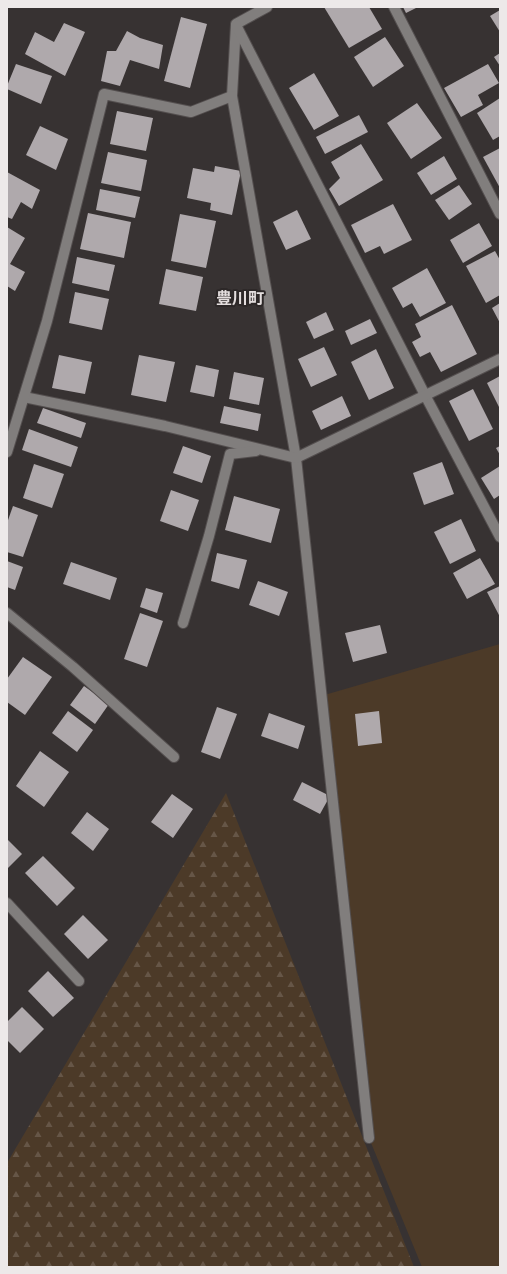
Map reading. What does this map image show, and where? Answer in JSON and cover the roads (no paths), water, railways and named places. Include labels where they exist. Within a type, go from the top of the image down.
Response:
[{"type":"street","points":[[236,24],[268,7]]},
{"type":"street","points":[[394,7],[500,214]]},
{"type":"street","points":[[236,24],[232,96],[296,458],[370,1138]]},
{"type":"street","points":[[236,24],[425,394],[500,537]]},
{"type":"street","points":[[7,452],[47,321],[104,94],[191,112],[232,96]]},
{"type":"street","points":[[24,397],[165,426],[296,458],[425,394],[500,359]]},
{"type":"street","points":[[183,623],[209,536],[230,454],[262,450]]},
{"type":"street","points":[[7,613],[73,667],[174,757]]},
{"type":"street","points":[[7,903],[79,981]]},
{"type":"district","name":"豊川町","points":[[240,298]]}]
